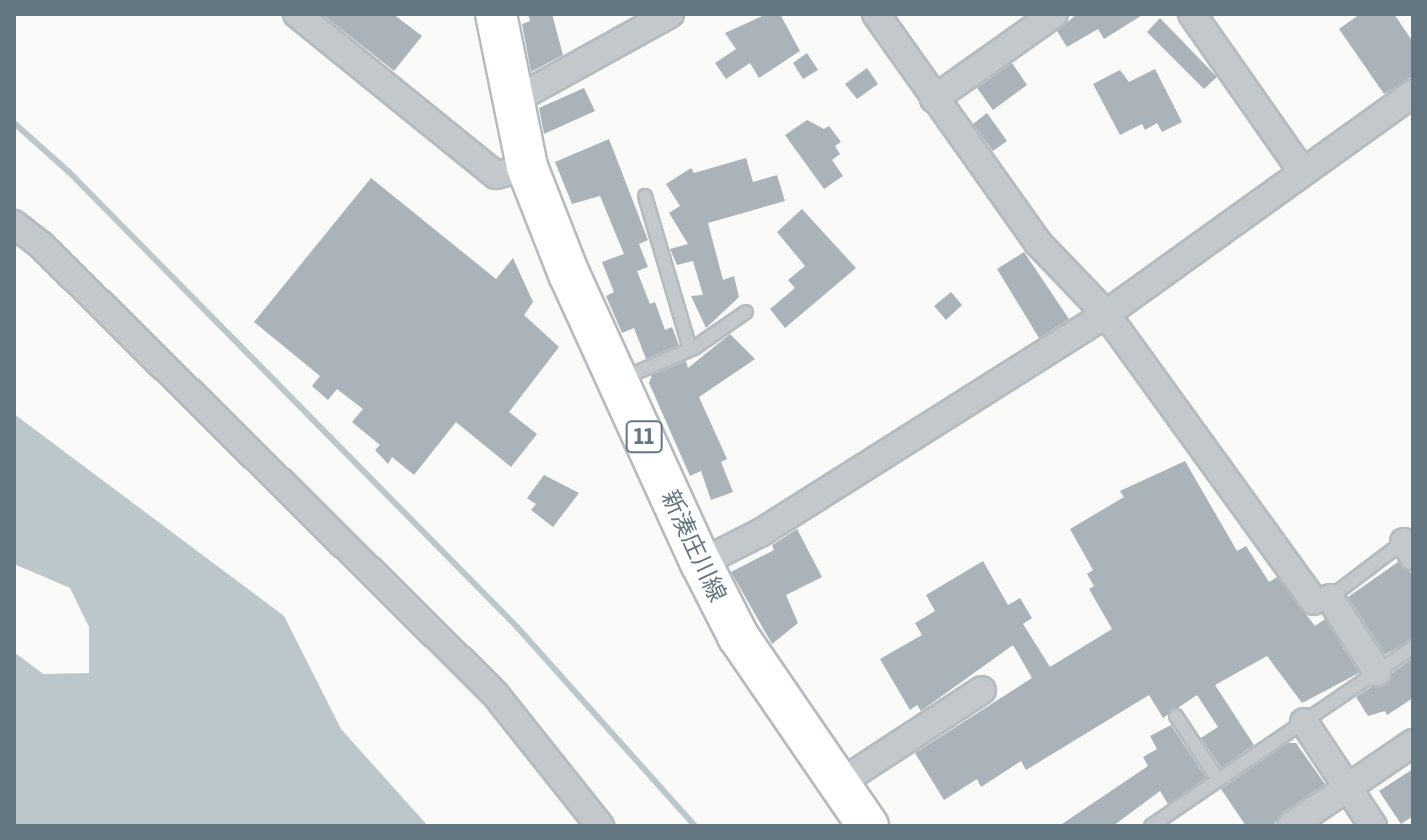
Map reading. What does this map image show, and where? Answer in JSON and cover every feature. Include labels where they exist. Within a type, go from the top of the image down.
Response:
[{"type":"main road","name":"新湊庄川線","points":[[496,14],[511,102],[527,167],[701,563],[738,636],[837,785],[868,826]]},
{"type":"street","points":[[297,14],[496,175],[527,167]]},
{"type":"street","points":[[511,102],[670,14]]},
{"type":"street","points":[[876,14],[1038,243],[1106,314],[1377,672]]},
{"type":"street","points":[[934,99],[1054,14]]},
{"type":"street","points":[[1192,14],[1302,171]]},
{"type":"street","points":[[701,563],[760,533],[1106,314],[1413,93]]},
{"type":"street","points":[[14,224],[117,319],[495,694],[600,826]]},
{"type":"street","points":[[837,785],[982,690]]},
{"type":"street","points":[[1304,722],[1373,826]]},
{"type":"street","points":[[1291,826],[1413,743]]},
{"type":"lane","points":[[645,196],[690,349]]},
{"type":"lane","points":[[618,380],[690,349],[746,312]]},
{"type":"lane","points":[[1322,599],[1410,544]]},
{"type":"lane","points":[[1151,826],[1413,647]]},
{"type":"lane","points":[[1176,716],[1218,780]]},
{"type":"shaded area","points":[[14,414],[284,616],[341,729],[428,826],[14,826],[14,652],[43,674],[89,673],[89,627],[70,588],[14,564]]},
{"type":"building","points":[[322,14],[393,14],[422,36],[394,71]]},
{"type":"building","points":[[528,14],[552,14],[563,55],[531,72],[522,24],[530,21]]},
{"type":"building","points":[[767,14],[780,14],[800,51],[759,78],[750,63],[726,79],[715,63],[736,49],[725,33]]},
{"type":"building","points":[[1077,14],[1144,14],[1104,39],[1098,29],[1067,47],[1057,31]]},
{"type":"building","points":[[1360,14],[1394,14],[1413,42],[1413,76],[1384,94],[1339,29]]},
{"type":"building","points":[[1160,18],[1217,77],[1204,89],[1147,32]]},
{"type":"building","points":[[807,53],[818,70],[803,79],[793,63]]},
{"type":"building","points":[[1012,63],[1027,85],[993,110],[977,88]]},
{"type":"building","points":[[867,68],[878,84],[857,99],[845,84]]},
{"type":"building","points":[[1155,69],[1182,122],[1162,132],[1157,123],[1145,130],[1142,124],[1120,135],[1093,84],[1120,70],[1129,82]]},
{"type":"building","points":[[584,88],[595,111],[544,134],[539,108]]},
{"type":"building","points":[[987,113],[1007,141],[993,151],[973,124]]},
{"type":"building","points":[[807,120],[824,129],[829,126],[841,142],[835,146],[840,154],[832,160],[843,176],[824,189],[785,135]]},
{"type":"building","points":[[609,139],[648,240],[639,244],[648,267],[637,271],[650,304],[655,302],[665,330],[672,327],[679,345],[646,359],[634,328],[622,333],[606,296],[614,292],[602,262],[624,254],[600,196],[572,204],[555,162]]},
{"type":"building","points":[[746,158],[753,182],[777,175],[785,201],[708,223],[723,280],[734,276],[739,297],[706,328],[691,296],[703,295],[693,261],[677,265],[670,249],[688,244],[669,213],[680,206],[666,184],[691,168],[694,173]]},
{"type":"building","points":[[371,178],[496,279],[513,258],[533,302],[524,315],[559,347],[509,412],[537,434],[511,467],[456,422],[414,475],[392,457],[388,464],[375,450],[380,445],[352,422],[363,409],[337,389],[328,400],[312,386],[320,376],[254,322]]},
{"type":"building","points":[[802,209],[856,268],[785,328],[770,309],[795,288],[788,280],[805,266],[777,232]]},
{"type":"building","points":[[1024,252],[1069,319],[1039,338],[997,269]]},
{"type":"building","points":[[951,292],[962,305],[946,320],[934,306]]},
{"type":"building","points":[[730,334],[755,359],[699,397],[727,459],[721,462],[733,492],[711,500],[701,471],[690,476],[649,383],[652,375],[686,361],[688,368]]},
{"type":"building","points":[[1185,461],[1237,551],[1246,546],[1269,582],[1277,577],[1315,626],[1325,619],[1359,673],[1302,703],[1267,656],[1215,685],[1254,745],[1221,768],[1201,738],[1218,727],[1197,695],[1163,718],[1149,695],[1026,770],[1021,761],[981,787],[977,779],[944,800],[915,753],[1032,678],[1013,645],[921,711],[917,705],[910,710],[880,659],[922,635],[915,623],[935,611],[926,595],[983,561],[1008,605],[1020,598],[1032,618],[1023,624],[1050,667],[1112,629],[1089,589],[1094,586],[1087,574],[1093,570],[1070,529],[1124,497],[1120,491]]},
{"type":"building","points":[[544,475],[579,493],[553,527],[531,510],[536,504],[527,498]]},
{"type":"building","points":[[797,529],[822,577],[786,595],[798,623],[772,644],[731,572],[774,550],[772,545]]},
{"type":"building","points":[[1398,562],[1413,574],[1413,638],[1385,655],[1348,597]]},
{"type":"building","points":[[1413,658],[1413,698],[1387,715],[1385,711],[1368,716],[1356,697],[1371,687],[1386,685],[1393,672]]},
{"type":"building","points":[[1171,725],[1206,778],[1168,804],[1160,791],[1113,826],[1059,826],[1148,766],[1143,757],[1157,749],[1150,736]]},
{"type":"building","points":[[1288,743],[1296,743],[1325,784],[1282,813],[1273,826],[1246,826],[1221,789]]},
{"type":"building","points":[[1413,769],[1413,816],[1401,824],[1379,791]]},
{"type":"waterway","points":[[14,123],[69,172],[518,628],[695,826]]}]
